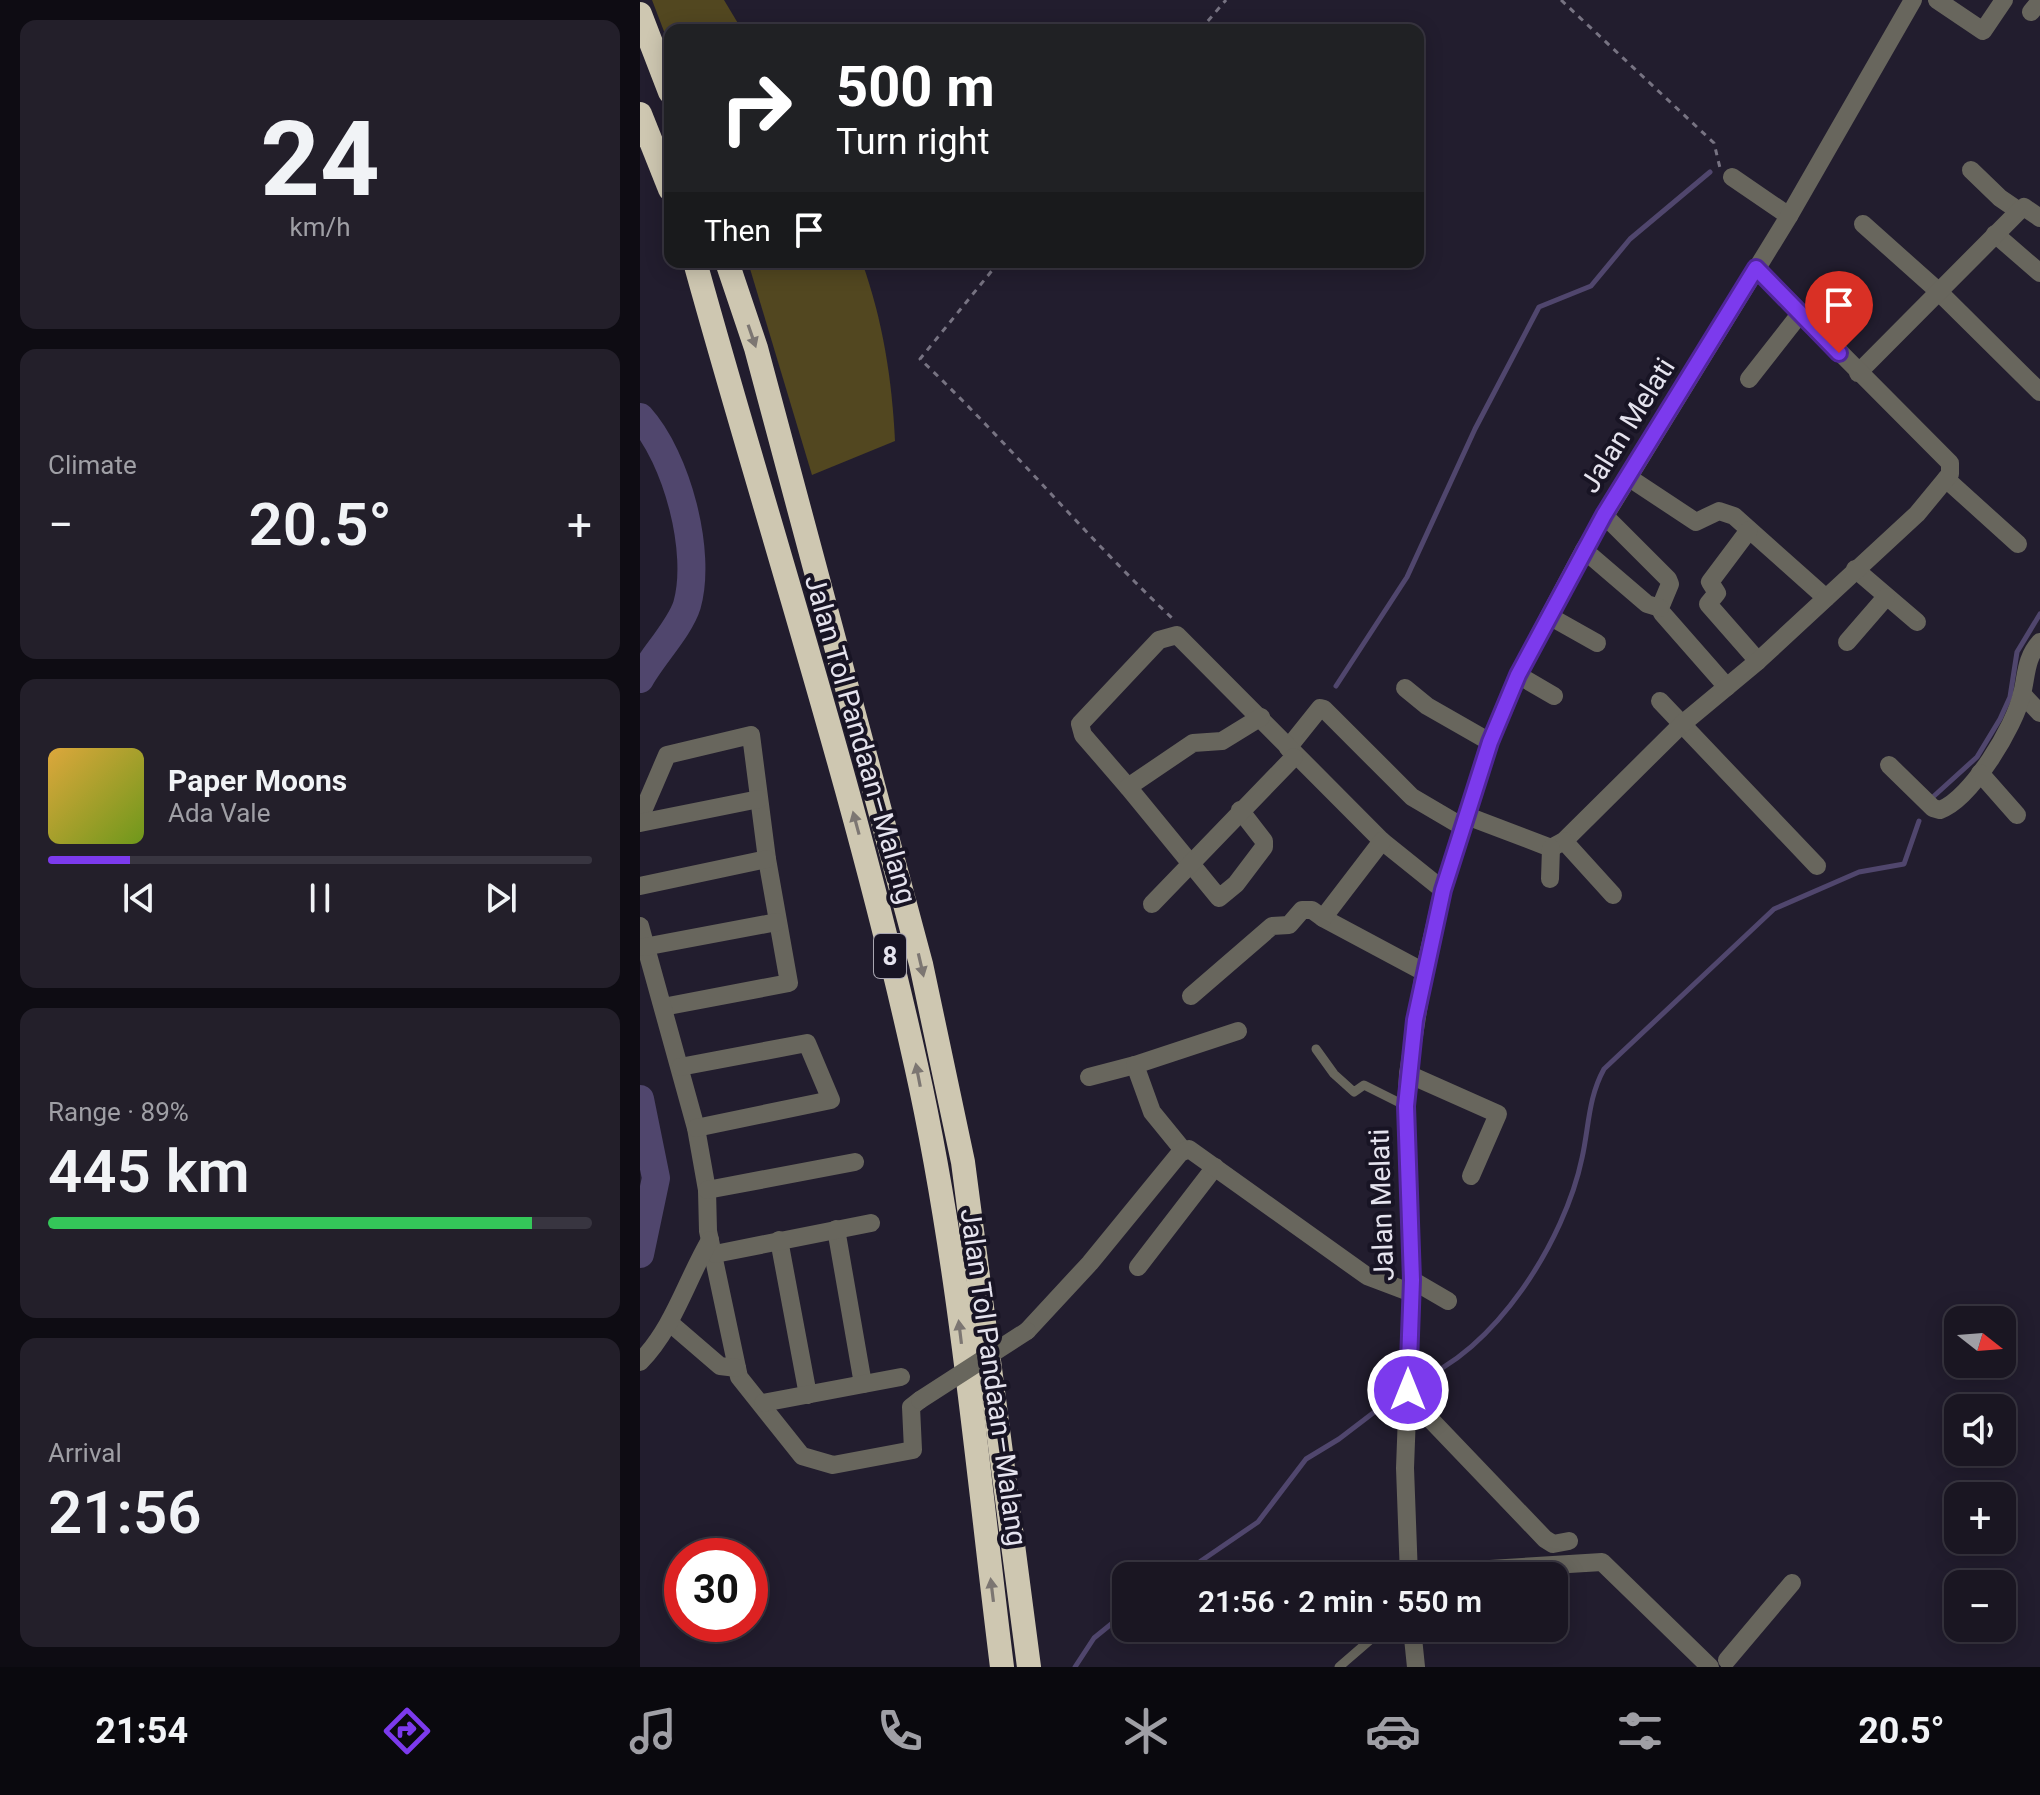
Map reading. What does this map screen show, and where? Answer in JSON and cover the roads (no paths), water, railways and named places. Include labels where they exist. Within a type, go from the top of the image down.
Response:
[{"type":"highway","points":[[640,14],[664,76]]},
{"type":"highway","points":[[640,114],[664,173]]},
{"type":"highway","name":"Jalan Tol Pandaan–Malang","points":[[697,268],[772,538],[848,791],[917,1069],[957,1311],[1002,1667]]},
{"type":"highway","name":"Jalan Tol Pandaan–Malang","points":[[729,268],[761,363],[921,964],[963,1162],[1029,1667]]},
{"type":"street","name":"Jalan Melati","points":[[1409,1562],[1405,1468],[1412,1286],[1399,1103],[1408,1074],[1424,972],[1443,890],[1490,742],[1518,675],[1584,550],[1789,216],[1913,0]]},
{"type":"street","points":[[1937,0],[1983,31],[2004,0]]},
{"type":"street","points":[[1971,170],[2000,198],[2019,211]]},
{"type":"street","points":[[1732,177],[1789,216]]},
{"type":"street","points":[[1858,373],[1937,290],[2019,211],[2024,207],[2040,218]]},
{"type":"street","points":[[1863,224],[1937,290],[2040,392]]},
{"type":"street","points":[[1995,234],[2040,273]]},
{"type":"street","points":[[1550,879],[1557,845],[1681,725],[1758,661],[1917,514],[1946,479],[1950,463],[1756,268]]},
{"type":"street","points":[[1749,379],[1800,314]]},
{"type":"street","points":[[1628,477],[1696,522],[1724,511],[1826,598]]},
{"type":"street","points":[[1946,479],[2018,544]]},
{"type":"street","points":[[1604,515],[1668,579],[1670,584],[1660,608]]},
{"type":"street","points":[[1749,530],[1710,582],[1717,593],[1708,604],[1758,661]]},
{"type":"street","points":[[1584,550],[1647,604],[1660,608],[1727,687]]},
{"type":"street","points":[[1855,569],[1917,622]]},
{"type":"street","points":[[1847,642],[1886,597]]},
{"type":"street","points":[[1549,616],[1597,643]]},
{"type":"street","points":[[1240,810],[1264,841],[1260,854],[1236,884],[1219,898],[1083,735],[1080,724],[1159,640],[1169,636],[1180,637],[1382,841],[1443,890]]},
{"type":"street","points":[[1889,765],[1933,808],[1940,810],[1980,773],[2013,719],[2030,654],[2040,642]]},
{"type":"street","points":[[1518,675],[1554,696]]},
{"type":"street","points":[[1405,688],[1436,711],[1490,742]]},
{"type":"street","points":[[2022,694],[2040,713]]},
{"type":"street","points":[[1660,701],[1817,866]]},
{"type":"street","points":[[1152,904],[1240,810],[1320,708],[1412,797],[1465,821],[1557,845],[1613,895]]},
{"type":"street","points":[[1128,787],[1193,743],[1222,741],[1261,717]]},
{"type":"street","points":[[640,820],[667,755],[751,735],[767,859],[789,983],[663,1007]]},
{"type":"street","points":[[1980,773],[2017,815]]},
{"type":"street","points":[[640,820],[759,799]]},
{"type":"street","points":[[1323,918],[1382,841]]},
{"type":"street","points":[[640,886],[767,859]]},
{"type":"street","points":[[1191,996],[1272,926],[1289,925],[1302,910],[1312,910],[1424,972]]},
{"type":"street","points":[[644,947],[777,922]]},
{"type":"street","points":[[640,926],[696,1128],[707,1190],[712,1247],[739,1377],[763,1403],[802,1456],[833,1465],[913,1450],[911,1407],[1027,1331],[1090,1263],[1183,1150]]},
{"type":"street","points":[[1089,1077],[1238,1031]]},
{"type":"street","points":[[680,1067],[807,1043],[831,1100],[696,1128]]},
{"type":"street","points":[[1135,1065],[1152,1112],[1183,1150],[1194,1151],[1367,1276],[1412,1286],[1448,1301]]},
{"type":"street","points":[[1408,1074],[1498,1114],[1471,1176]]},
{"type":"street","points":[[707,1190],[855,1162]]},
{"type":"street","points":[[1138,1267],[1215,1167]]},
{"type":"street","points":[[640,1362],[670,1323],[690,1275],[712,1247],[779,1240],[871,1223]]},
{"type":"street","points":[[836,1229],[863,1384]]},
{"type":"street","points":[[779,1240],[808,1395]]},
{"type":"street","points":[[670,1323],[720,1366],[737,1368]]},
{"type":"street","points":[[763,1403],[901,1377]]},
{"type":"street","points":[[1408,1390],[1545,1539],[1553,1544],[1569,1541]]},
{"type":"street","points":[[1568,1564],[1602,1562],[1723,1665],[1792,1583]]},
{"type":"street","points":[[1413,1642],[1416,1667]]},
{"type":"lane","points":[[1316,1049],[1354,1092],[1364,1085],[1399,1103]]},
{"type":"lane","points":[[1339,1667],[1368,1642]]},
{"type":"waterway","points":[[1336,686],[1407,577],[1475,429],[1539,307],[1591,286],[1630,239],[1710,172]]},
{"type":"waterway","points":[[640,417],[665,456],[675,481],[683,506],[691,559],[687,605],[640,679]]},
{"type":"waterway","points":[[1934,796],[1977,757],[2000,719],[2010,697],[2017,652],[2040,614]]},
{"type":"waterway","points":[[1413,1382],[1443,1367],[1472,1346],[1522,1290],[1543,1257],[1573,1190],[1592,1102],[1604,1069],[1774,909],[1859,872],[1904,864],[1919,821]]},
{"type":"waterway","points":[[640,1099],[656,1178],[640,1254]]},
{"type":"waterway","points":[[1199,1562],[1258,1522],[1306,1459],[1339,1439],[1377,1410],[1396,1388],[1404,1385]]},
{"type":"waterway","points":[[1075,1667],[1094,1638],[1112,1623]]}]
